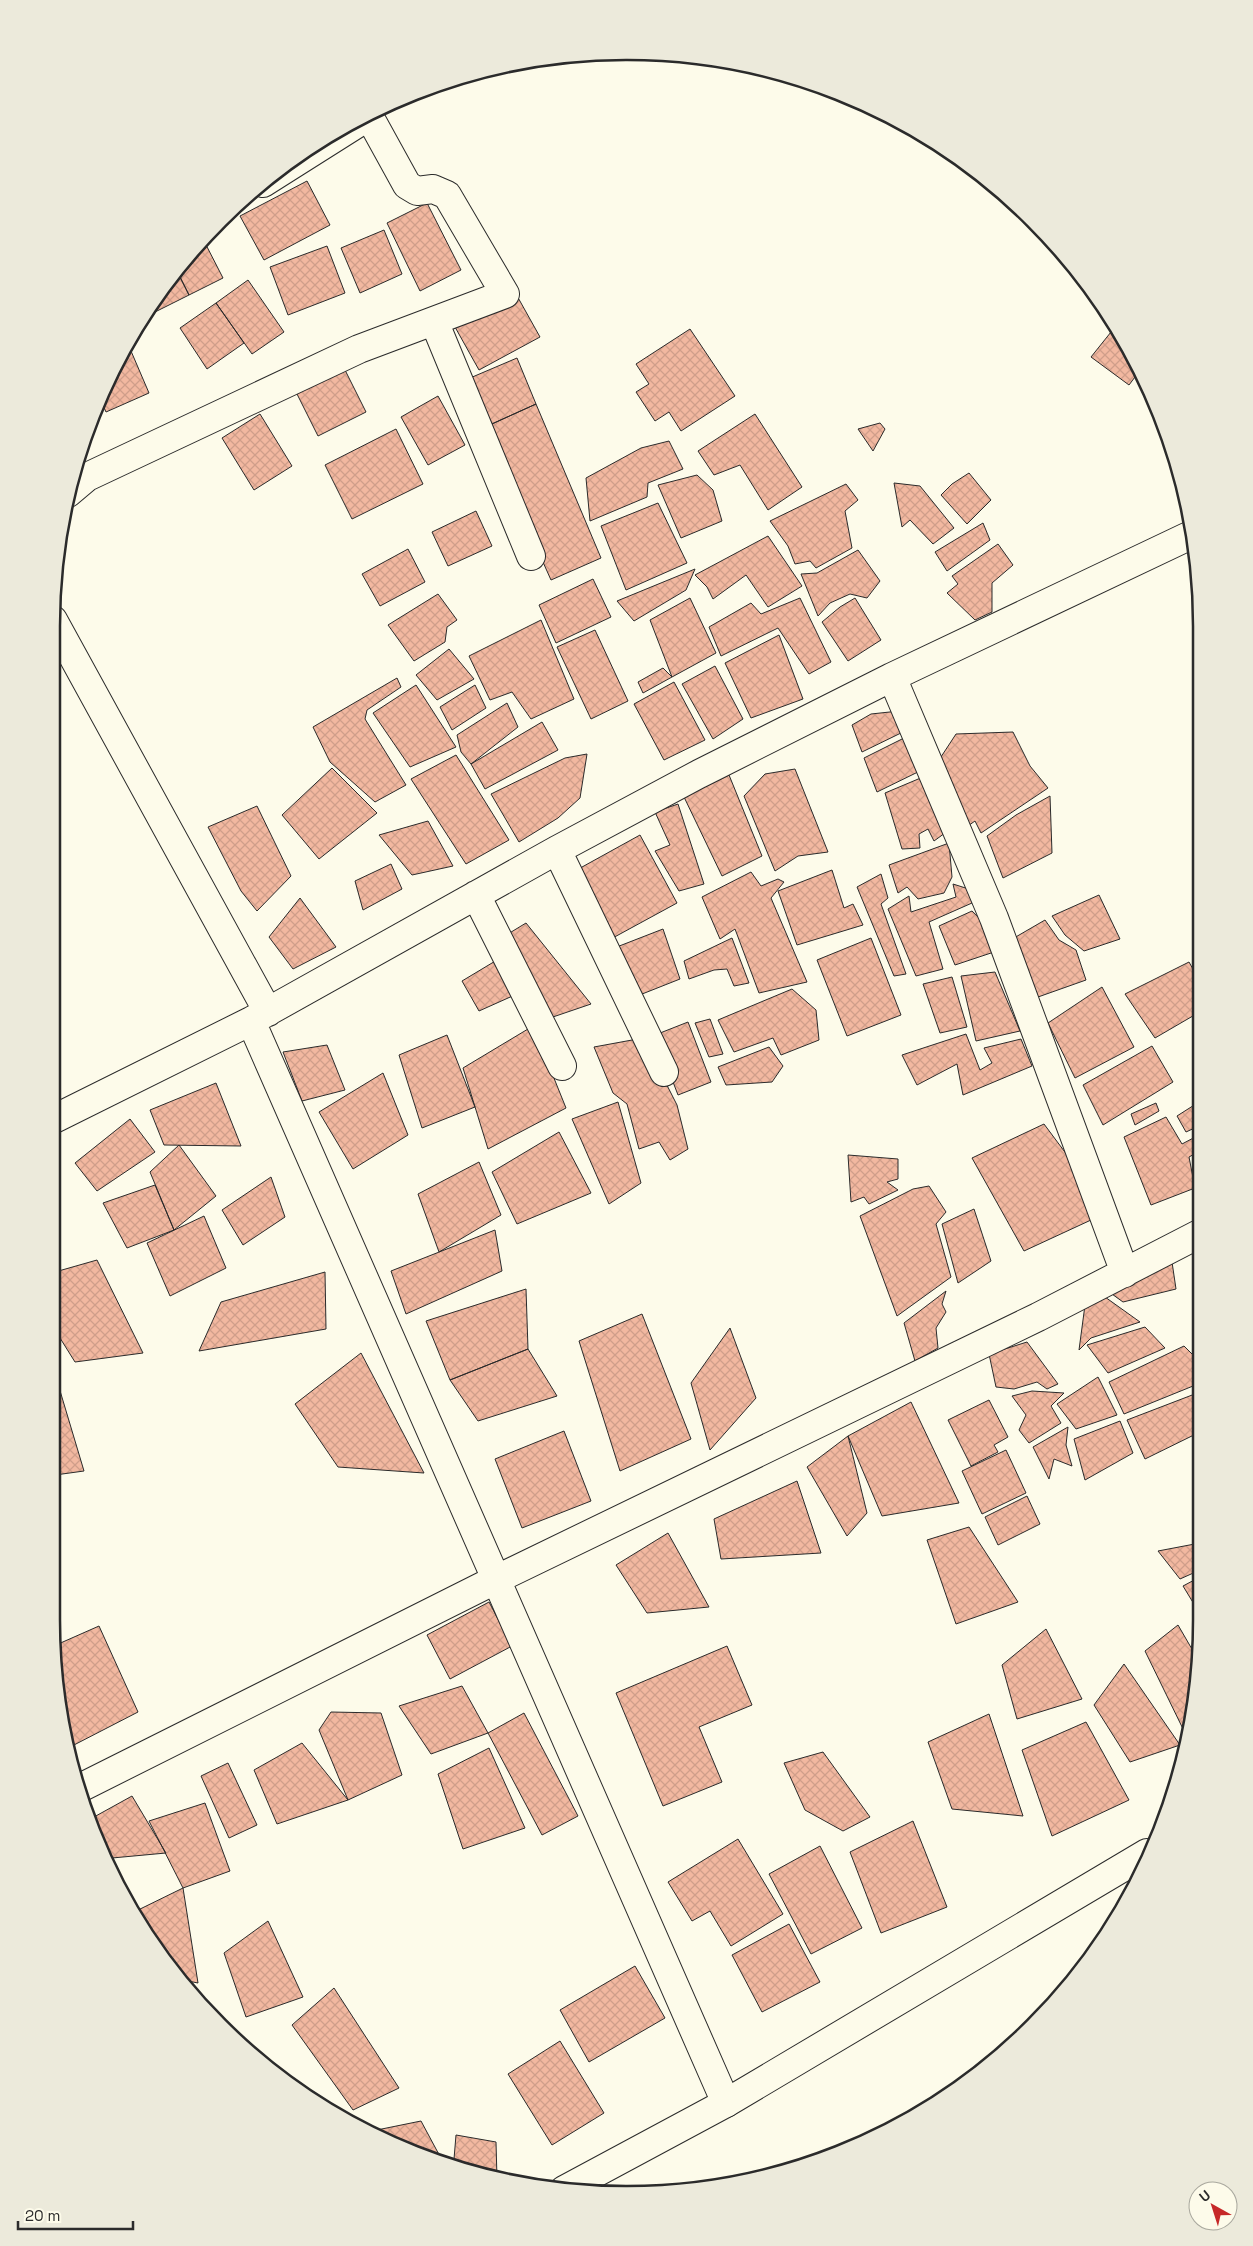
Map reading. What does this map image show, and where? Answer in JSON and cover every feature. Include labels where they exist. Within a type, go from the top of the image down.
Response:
[{"type":"street","points":[[78,485],[87,478],[359,349],[505,294],[447,195],[434,189],[416,191],[407,185],[371,121]]},
{"type":"street","points":[[434,321],[531,556]]},
{"type":"street","points":[[60,1116],[260,1017],[557,850],[699,774],[892,677],[1185,538]]},
{"type":"street","points":[[60,633],[260,1017],[495,1580],[726,2103]]},
{"type":"street","points":[[892,677],[994,918],[1125,1273]]},
{"type":"street","points":[[557,850],[664,1072]]},
{"type":"street","points":[[476,895],[562,1066]]},
{"type":"street","points":[[85,1786],[495,1580],[1125,1273],[1193,1237]]},
{"type":"street","points":[[584,2184],[726,2103],[1141,1857]]},
{"type":"building","points":[[307,181],[330,225],[264,260],[240,216]]},
{"type":"building","points":[[427,203],[461,270],[420,291],[387,223]]},
{"type":"building","points":[[384,230],[402,274],[360,293],[341,248]]},
{"type":"building","points":[[327,246],[345,293],[288,315],[270,267]]},
{"type":"building","points":[[207,247],[223,278],[189,295],[180,278]]},
{"type":"building","points":[[180,278],[189,295],[155,312]]},
{"type":"building","points":[[248,280],[284,332],[252,354],[216,303]]},
{"type":"building","points":[[516,294],[540,337],[479,370],[455,327]]},
{"type":"building","points":[[216,303],[244,343],[207,369],[180,328]]},
{"type":"building","points":[[690,329],[735,396],[681,431],[669,412],[655,421],[636,392],[649,384],[636,364]]},
{"type":"building","points":[[1111,333],[1135,377],[1129,385],[1091,357]]},
{"type":"building","points":[[131,352],[149,393],[106,412],[104,408]]},
{"type":"building","points":[[517,358],[536,404],[483,428],[463,381]]},
{"type":"building","points":[[343,366],[366,412],[318,436],[295,390]]},
{"type":"building","points":[[438,396],[465,445],[428,465],[401,417]]},
{"type":"building","points":[[536,404],[601,558],[551,580],[483,428]]},
{"type":"building","points":[[260,414],[292,466],[254,490],[222,438]]},
{"type":"building","points":[[755,414],[802,487],[768,510],[740,465],[714,475],[698,451]]},
{"type":"building","points":[[880,423],[885,429],[873,451],[858,429]]},
{"type":"building","points":[[396,429],[423,484],[352,519],[325,465]]},
{"type":"building","points":[[669,441],[683,469],[648,483],[647,497],[590,521],[586,478],[641,448]]},
{"type":"building","points":[[969,473],[991,500],[967,524],[941,495],[952,484]]},
{"type":"building","points":[[697,475],[713,490],[722,521],[681,538],[658,485]]},
{"type":"building","points":[[894,483],[920,486],[954,528],[933,544],[910,520],[902,527]]},
{"type":"building","points":[[846,484],[858,500],[845,511],[852,548],[816,568],[810,561],[795,564],[788,546],[770,521]]},
{"type":"building","points":[[658,503],[687,563],[626,590],[601,526]]},
{"type":"building","points":[[476,511],[492,546],[448,566],[432,532]]},
{"type":"building","points":[[983,523],[990,540],[947,571],[935,552]]},
{"type":"building","points":[[768,536],[802,586],[768,607],[746,575],[713,599],[707,587],[695,575]]},
{"type":"building","points":[[998,544],[1013,565],[992,583],[992,612],[975,620],[947,593],[958,584],[952,576]]},
{"type":"building","points":[[408,549],[425,582],[380,606],[362,574]]},
{"type":"building","points":[[858,550],[880,581],[867,598],[850,594],[830,603],[818,616],[801,574],[817,573]]},
{"type":"building","points":[[695,569],[686,590],[634,621],[617,601]]},
{"type":"building","points":[[593,579],[611,617],[556,643],[539,605]]},
{"type":"building","points":[[438,594],[457,620],[447,627],[445,642],[414,661],[388,625]]},
{"type":"building","points":[[690,598],[716,653],[672,677],[650,620]]},
{"type":"building","points":[[800,598],[831,662],[809,674],[778,628],[721,656],[709,627],[751,603],[761,614]]},
{"type":"building","points":[[855,598],[881,640],[848,661],[822,622],[840,607]]},
{"type":"building","points":[[541,620],[574,699],[531,719],[512,692],[490,700],[469,656]]},
{"type":"building","points":[[595,630],[628,701],[591,719],[557,647]]},
{"type":"building","points":[[779,635],[803,699],[751,718],[725,663]]},
{"type":"building","points":[[449,649],[474,679],[437,700],[416,675]]},
{"type":"building","points":[[715,666],[743,719],[713,739],[682,684]]},
{"type":"building","points":[[663,668],[672,677],[643,693],[638,682]]},
{"type":"building","points":[[397,678],[401,687],[367,710],[365,719],[406,785],[375,802],[330,762],[313,727]]},
{"type":"building","points":[[674,682],[705,740],[664,760],[634,704]]},
{"type":"building","points":[[416,685],[456,747],[410,767],[373,713]]},
{"type":"building","points":[[475,685],[486,708],[452,730],[440,707]]},
{"type":"building","points":[[507,703],[518,727],[471,764],[461,752],[457,735]]},
{"type":"building","points":[[899,711],[903,732],[862,752],[852,725],[871,714]]},
{"type":"building","points":[[542,722],[558,750],[485,789],[471,764]]},
{"type":"building","points":[[1013,732],[1030,766],[1048,788],[981,833],[975,821],[965,828],[937,763],[956,734]]},
{"type":"building","points":[[908,736],[922,770],[877,792],[864,758]]},
{"type":"building","points":[[587,754],[580,798],[558,818],[519,842],[491,794],[565,758]]},
{"type":"building","points":[[456,755],[509,840],[466,864],[411,779]]},
{"type":"building","points":[[332,768],[377,813],[319,859],[282,815]]},
{"type":"building","points":[[795,769],[828,852],[798,856],[775,871],[744,796],[765,774]]},
{"type":"building","points":[[729,775],[762,856],[722,876],[684,797]]},
{"type":"building","points":[[923,777],[945,833],[934,841],[928,829],[919,834],[920,848],[902,849],[885,793]]},
{"type":"building","points":[[1050,796],[1052,853],[1003,878],[987,836],[1016,815]]},
{"type":"building","points":[[678,804],[704,884],[679,891],[655,851],[670,845],[655,812]]},
{"type":"building","points":[[257,806],[291,876],[257,911],[241,891],[208,827]]},
{"type":"building","points":[[428,821],[453,866],[412,875],[379,835]]},
{"type":"building","points":[[640,835],[677,903],[609,940],[573,872]]},
{"type":"building","points":[[949,843],[952,877],[944,893],[918,899],[907,887],[898,893],[889,865]]},
{"type":"building","points":[[391,864],[402,889],[363,910],[355,881]]},
{"type":"building","points":[[832,870],[844,908],[853,904],[863,925],[797,945],[778,891]]},
{"type":"building","points":[[751,872],[761,886],[778,879],[784,882],[771,898],[807,982],[759,993],[735,929],[720,939],[702,897]]},
{"type":"building","points":[[881,874],[888,898],[881,904],[906,974],[894,976],[857,887]]},
{"type":"building","points":[[953,884],[975,891],[972,903],[929,922],[943,969],[916,976],[888,909],[909,896],[911,912],[956,897]]},
{"type":"building","points":[[1099,895],[1120,939],[1084,951],[1065,935],[1052,916]]},
{"type":"building","points":[[300,898],[336,947],[293,969],[269,937]]},
{"type":"building","points":[[972,911],[998,936],[994,952],[955,965],[939,926]]},
{"type":"building","points":[[1045,920],[1059,940],[1076,950],[1086,980],[1038,997],[1014,938]]},
{"type":"building","points":[[526,923],[591,1004],[547,1019],[503,937]]},
{"type":"building","points":[[663,929],[680,979],[632,998],[609,950]]},
{"type":"building","points":[[732,938],[749,983],[734,986],[727,969],[714,970],[689,979],[684,961]]},
{"type":"building","points":[[871,938],[901,1015],[847,1036],[817,960]]},
{"type":"building","points":[[502,957],[517,994],[479,1011],[462,981]]},
{"type":"building","points":[[1189,962],[1193,969],[1193,1016],[1155,1038],[1125,994]]},
{"type":"building","points":[[995,972],[1020,1031],[976,1041],[961,976]]},
{"type":"building","points":[[952,977],[967,1027],[940,1033],[923,984]]},
{"type":"building","points":[[1102,987],[1134,1047],[1075,1078],[1048,1023]]},
{"type":"building","points":[[792,989],[816,1010],[819,1040],[781,1055],[773,1038],[734,1052],[718,1020]]},
{"type":"building","points":[[710,1019],[723,1054],[709,1057],[695,1023]]},
{"type":"building","points":[[688,1022],[711,1082],[678,1095],[655,1035]]},
{"type":"building","points":[[533,1026],[566,1108],[488,1149],[463,1068]]},
{"type":"building","points":[[966,1034],[980,1070],[992,1063],[984,1048],[1021,1039],[1032,1066],[963,1095],[957,1064],[917,1085],[902,1055]]},
{"type":"building","points":[[447,1035],[475,1107],[422,1128],[399,1055]]},
{"type":"building","points":[[643,1038],[677,1105],[688,1149],[670,1160],[659,1142],[639,1149],[627,1104],[613,1093],[594,1047]]},
{"type":"building","points":[[327,1045],[345,1090],[302,1101],[283,1052]]},
{"type":"building","points":[[1152,1046],[1173,1082],[1103,1125],[1083,1085]]},
{"type":"building","points":[[769,1047],[783,1066],[772,1082],[726,1085],[718,1067]]},
{"type":"building","points":[[383,1073],[408,1135],[353,1169],[319,1112]]},
{"type":"building","points":[[216,1083],[241,1146],[164,1145],[150,1110]]},
{"type":"building","points":[[618,1102],[641,1183],[609,1204],[572,1119]]},
{"type":"building","points":[[1156,1103],[1159,1111],[1135,1125],[1131,1114]]},
{"type":"building","points":[[1193,1106],[1193,1129],[1186,1132],[1177,1116]]},
{"type":"building","points":[[1166,1117],[1182,1144],[1193,1138],[1193,1155],[1189,1157],[1193,1189],[1151,1205],[1124,1137]]},
{"type":"building","points":[[130,1119],[155,1152],[97,1191],[75,1163]]},
{"type":"building","points":[[1044,1124],[1076,1167],[1091,1220],[1024,1251],[972,1158]]},
{"type":"building","points":[[559,1132],[591,1193],[517,1224],[492,1172]]},
{"type":"building","points":[[179,1145],[216,1196],[174,1230],[150,1172]]},
{"type":"building","points":[[848,1155],[898,1159],[898,1179],[887,1182],[898,1190],[869,1204],[864,1197],[851,1202]]},
{"type":"building","points":[[479,1162],[501,1215],[439,1252],[418,1194]]},
{"type":"building","points":[[271,1177],[285,1217],[243,1245],[222,1210]]},
{"type":"building","points":[[155,1185],[174,1230],[127,1248],[103,1203]]},
{"type":"building","points":[[929,1186],[946,1212],[936,1224],[951,1277],[897,1316],[860,1216],[913,1189]]},
{"type":"building","points":[[974,1209],[991,1261],[958,1283],[942,1224]]},
{"type":"building","points":[[204,1216],[226,1268],[170,1296],[147,1243]]},
{"type":"building","points":[[495,1230],[502,1271],[406,1314],[391,1271]]},
{"type":"building","points":[[97,1260],[143,1353],[75,1362],[60,1338],[60,1271]]},
{"type":"building","points":[[1172,1262],[1176,1289],[1123,1302],[1105,1289]]},
{"type":"building","points":[[325,1272],[326,1329],[199,1351],[221,1302]]},
{"type":"building","points":[[526,1289],[528,1349],[450,1380],[426,1321]]},
{"type":"building","points":[[946,1291],[942,1304],[946,1312],[936,1328],[938,1348],[915,1361],[904,1323]]},
{"type":"building","points":[[1105,1297],[1140,1322],[1091,1338],[1079,1350],[1085,1305]]},
{"type":"building","points":[[642,1314],[691,1439],[620,1471],[579,1341]]},
{"type":"building","points":[[1145,1327],[1165,1348],[1108,1373],[1087,1345]]},
{"type":"building","points":[[730,1328],[756,1398],[710,1450],[691,1383]]},
{"type":"building","points":[[1027,1342],[1058,1384],[1047,1389],[1037,1382],[1014,1389],[996,1387],[989,1354]]},
{"type":"building","points":[[1184,1346],[1193,1355],[1193,1386],[1124,1414],[1109,1382]]},
{"type":"building","points":[[528,1349],[557,1396],[478,1421],[450,1380]]},
{"type":"building","points":[[361,1353],[424,1473],[338,1467],[295,1404]]},
{"type":"building","points":[[1098,1377],[1117,1415],[1076,1429],[1057,1404]]},
{"type":"building","points":[[60,1391],[84,1471],[60,1474]]},
{"type":"building","points":[[1032,1391],[1064,1393],[1051,1406],[1061,1423],[1029,1443],[1019,1430],[1026,1415],[1012,1396]]},
{"type":"building","points":[[1193,1395],[1193,1435],[1145,1459],[1127,1420]]},
{"type":"building","points":[[989,1400],[1008,1437],[994,1445],[998,1452],[971,1466],[948,1420]]},
{"type":"building","points":[[911,1402],[959,1503],[882,1516],[848,1436]]},
{"type":"building","points":[[1120,1421],[1133,1453],[1085,1480],[1074,1439]]},
{"type":"building","points":[[1068,1427],[1066,1445],[1072,1466],[1054,1459],[1049,1479],[1033,1447]]},
{"type":"building","points":[[564,1431],[591,1501],[522,1528],[495,1459]]},
{"type":"building","points":[[848,1436],[867,1513],[847,1536],[807,1467]]},
{"type":"building","points":[[1006,1450],[1026,1493],[982,1514],[962,1471]]},
{"type":"building","points":[[797,1481],[821,1553],[721,1559],[714,1519]]},
{"type":"building","points":[[1027,1496],[1040,1524],[998,1545],[985,1517]]},
{"type":"building","points":[[969,1527],[1018,1602],[956,1624],[927,1540]]},
{"type":"building","points":[[668,1533],[709,1607],[647,1613],[616,1565]]},
{"type":"building","points":[[1193,1544],[1193,1573],[1180,1579],[1158,1551]]},
{"type":"building","points":[[1193,1581],[1193,1602],[1183,1586]]},
{"type":"building","points":[[489,1602],[512,1646],[450,1679],[427,1635]]},
{"type":"building","points":[[1178,1625],[1192,1650],[1182,1728],[1145,1651]]},
{"type":"building","points":[[99,1626],[138,1712],[74,1745],[65,1693],[61,1643]]},
{"type":"building","points":[[1046,1629],[1082,1699],[1017,1719],[1002,1665]]},
{"type":"building","points":[[727,1646],[752,1705],[699,1727],[722,1782],[663,1806],[616,1693]]},
{"type":"building","points":[[1124,1664],[1179,1745],[1130,1762],[1094,1705]]},
{"type":"building","points":[[462,1686],[488,1733],[431,1754],[399,1706]]},
{"type":"building","points":[[331,1712],[381,1713],[402,1775],[348,1800],[319,1730]]},
{"type":"building","points":[[524,1713],[578,1816],[542,1835],[488,1733]]},
{"type":"building","points":[[989,1714],[1023,1816],[952,1809],[928,1742]]},
{"type":"building","points":[[1086,1722],[1129,1800],[1052,1836],[1022,1750]]},
{"type":"building","points":[[302,1743],[348,1800],[277,1824],[254,1770]]},
{"type":"building","points":[[489,1748],[525,1828],[463,1849],[438,1774]]},
{"type":"building","points":[[823,1752],[870,1817],[843,1831],[805,1810],[784,1763]]},
{"type":"building","points":[[228,1763],[257,1825],[229,1838],[201,1776]]},
{"type":"building","points":[[132,1796],[166,1853],[113,1858],[95,1816]]},
{"type":"building","points":[[205,1803],[230,1871],[183,1888],[149,1821]]},
{"type":"building","points":[[913,1821],[947,1907],[881,1933],[850,1852]]},
{"type":"building","points":[[738,1839],[783,1914],[731,1946],[710,1911],[692,1921],[668,1882]]},
{"type":"building","points":[[820,1846],[862,1928],[811,1954],[769,1874]]},
{"type":"building","points":[[183,1888],[198,1983],[192,1982],[177,1964],[140,1909]]},
{"type":"building","points":[[268,1921],[303,1997],[246,2017],[224,1953]]},
{"type":"building","points":[[789,1924],[820,1982],[762,2012],[732,1955]]},
{"type":"building","points":[[635,1966],[665,2018],[589,2062],[560,2010]]},
{"type":"building","points":[[334,1988],[399,2088],[353,2110],[292,2025]]},
{"type":"building","points":[[560,2041],[604,2113],[552,2145],[508,2074]]},
{"type":"building","points":[[421,2121],[439,2154],[410,2143],[379,2129]]},
{"type":"building","points":[[456,2135],[496,2142],[497,2171],[454,2159]]}]
